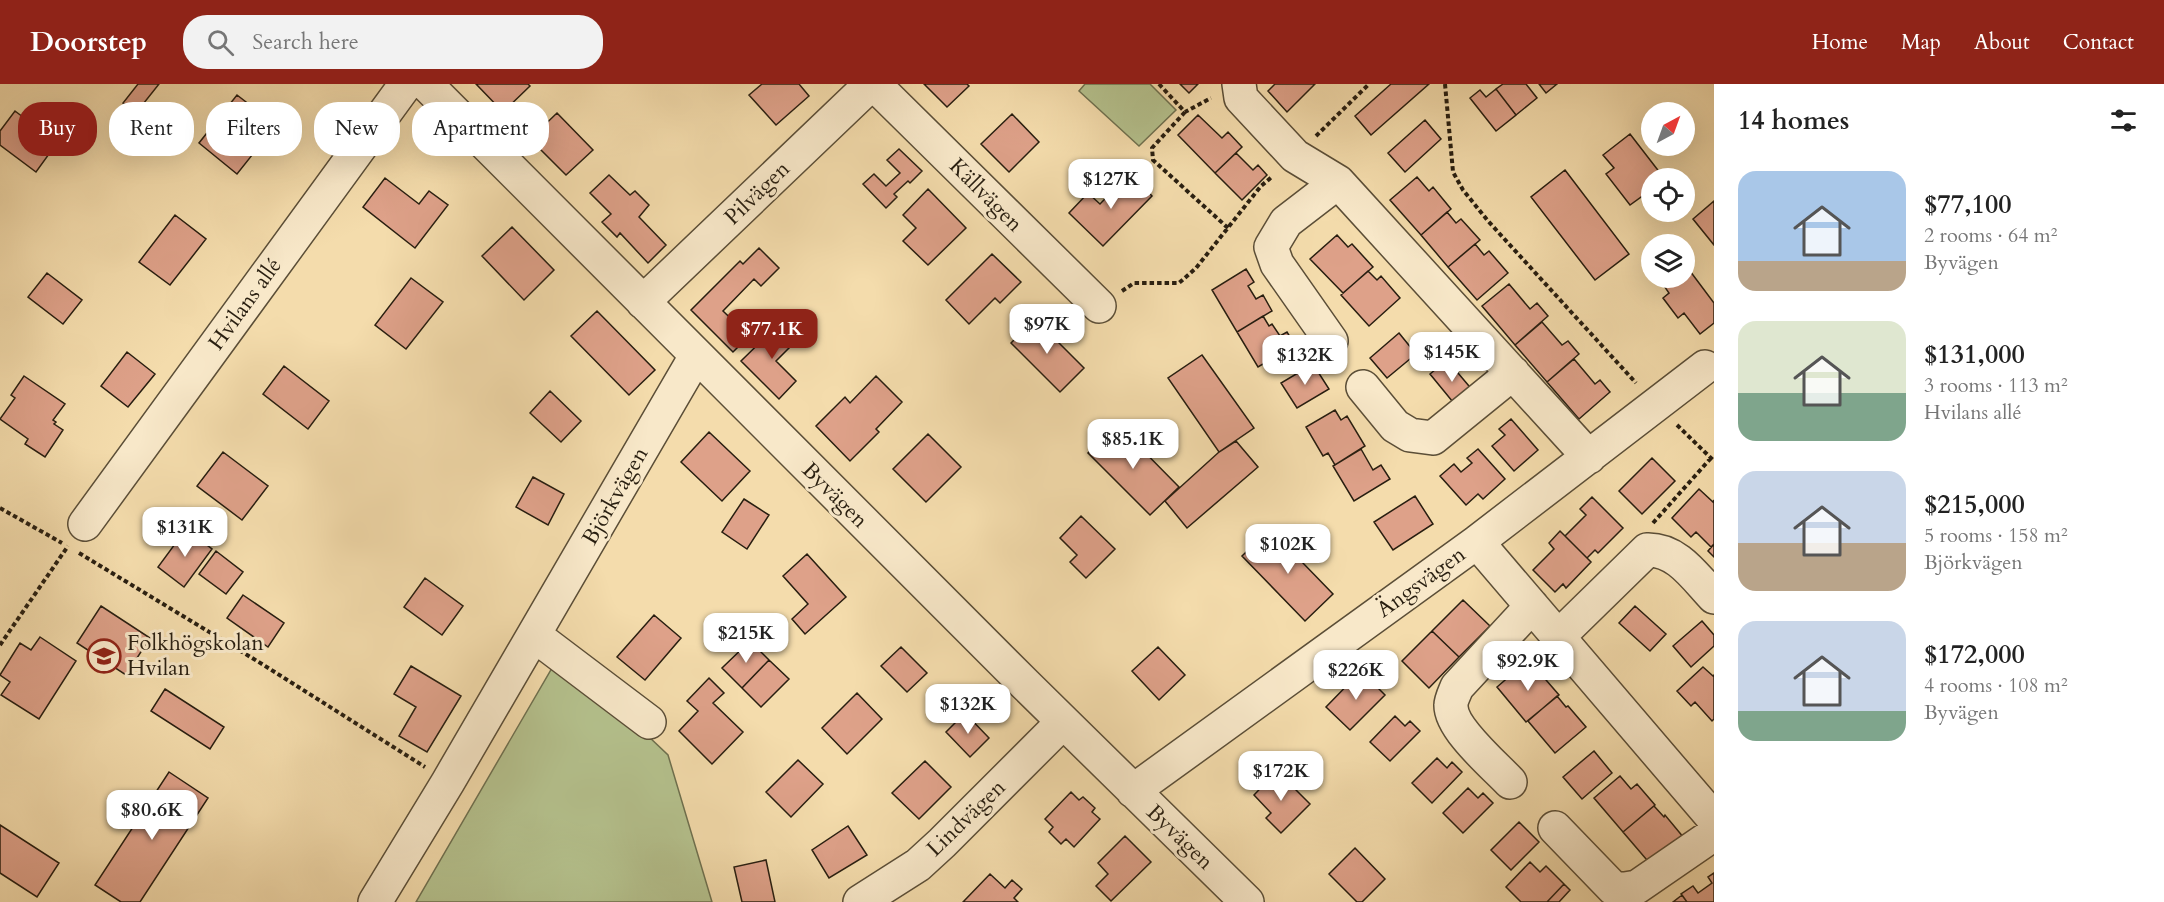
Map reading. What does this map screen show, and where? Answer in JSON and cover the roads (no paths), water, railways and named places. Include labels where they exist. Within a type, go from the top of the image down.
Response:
[{"type":"street","name":"Hvilans allé","points":[[77,541],[406,84]]},
{"type":"street","name":"Byvägen","points":[[426,84],[1063,722],[1247,902]]},
{"type":"street","name":"Pilvägen","points":[[643,302],[872,84]]},
{"type":"street","name":"Källvägen","points":[[872,84],[1099,306]]},
{"type":"street","points":[[1240,91],[1295,156],[1338,182],[1589,457]]},
{"type":"street","points":[[1331,341],[1277,264],[1271,247],[1286,222],[1338,182]]},
{"type":"street","name":"Björkvägen","points":[[375,902],[448,782],[696,356]]},
{"type":"street","name":"Ängsvägen","points":[[1133,791],[1477,542],[1705,366]]},
{"type":"street","points":[[1363,387],[1395,426],[1410,435],[1434,438],[1513,374]]},
{"type":"street","points":[[1477,542],[1714,819]]},
{"type":"street","points":[[1558,637],[1647,550],[1658,550],[1676,557],[1714,597]]},
{"type":"street","points":[[1510,782],[1454,720],[1450,704],[1457,687],[1532,606]]},
{"type":"street","points":[[534,635],[649,722]]},
{"type":"street","name":"Lindvägen","points":[[860,902],[896,894],[918,865],[1063,722]]},
{"type":"street","points":[[1555,828],[1613,888],[1625,889],[1637,887],[1714,834]]},
{"type":"place","name":"Folkhögskolan Hvilan","points":[[104,656]]}]
